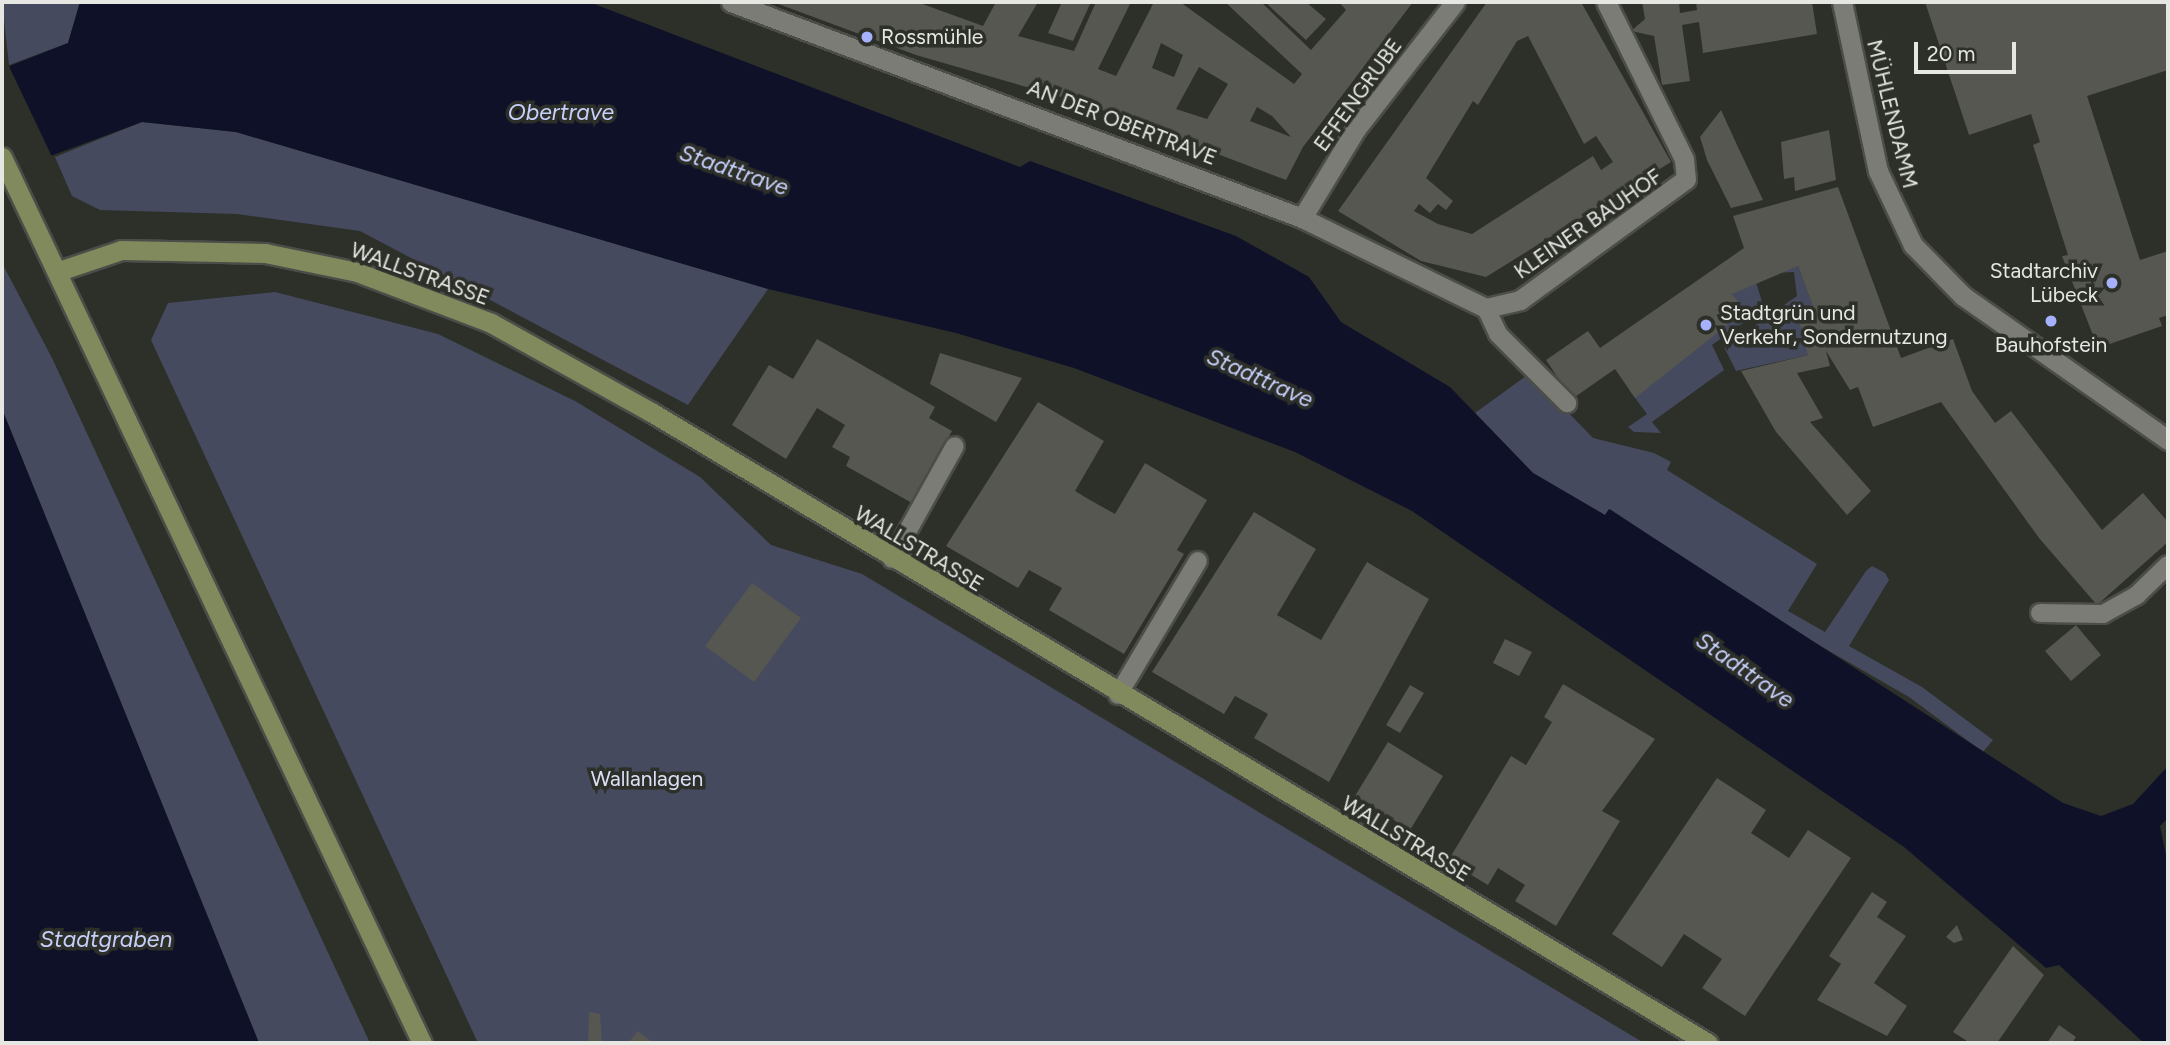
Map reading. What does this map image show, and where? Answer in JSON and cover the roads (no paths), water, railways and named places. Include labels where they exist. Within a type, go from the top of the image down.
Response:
[{"type":"main road","points":[[2,157],[59,271],[422,1043]]},
{"type":"main road","name":"WALLSTRASSE","points":[[59,271],[121,250],[265,253],[358,272],[491,323],[1708,1043]]},
{"type":"street","name":"AN DER OBERTRAVE","points":[[731,2],[1301,218],[1486,308]]},
{"type":"street","name":"EFFENGRUBE","points":[[1301,218],[1356,129],[1455,2]]},
{"type":"street","name":"KLEINER BAUHOF","points":[[1486,308],[1520,300],[1686,179],[1684,159],[1606,2]]},
{"type":"street","name":"MÜHLENDAMM","points":[[1842,2],[1878,171],[1913,245],[1963,296],[2161,423],[2168,440]]},
{"type":"lane","points":[[1486,308],[1497,334],[1567,403]]},
{"type":"lane","points":[[892,559],[955,446]]},
{"type":"lane","points":[[1118,695],[1198,561]]},
{"type":"lane","points":[[2040,612],[2103,614],[2137,595],[2168,565]]},
{"type":"water","name":"Obertrave","points":[[80,2],[589,2],[1020,167],[1030,161],[1236,236],[1309,277],[1341,322],[1450,387],[1533,473],[1605,515],[1609,509],[2063,803],[2101,816],[2133,804],[2168,766],[2168,818],[2160,826],[2168,865],[2168,1043],[2144,1043],[2059,965],[2046,968],[1904,847],[1412,511],[1295,452],[1074,368],[956,333],[768,289],[236,132],[142,122],[2,174],[2,69],[68,43]]},
{"type":"water","name":"Stadtgraben","points":[[2,409],[259,1043],[2,1043]]},
{"type":"place","name":"Rossmühle","points":[[867,37]]},
{"type":"place","name":"Stadtarchiv Lübeck","points":[[2112,283]]},
{"type":"place","name":"Bauhofstein","points":[[2051,321]]},
{"type":"place","name":"Stadtgrün und Verkehr, Sondernutzung","points":[[1706,325]]},
{"type":"water label","name":"Stadttrave","points":[[734,170]]},
{"type":"water label","name":"Stadttrave","points":[[1260,378]]},
{"type":"water label","name":"Stadttrave","points":[[1745,670]]},
{"type":"park label","name":"Wallanlagen","points":[[647,779]]}]
